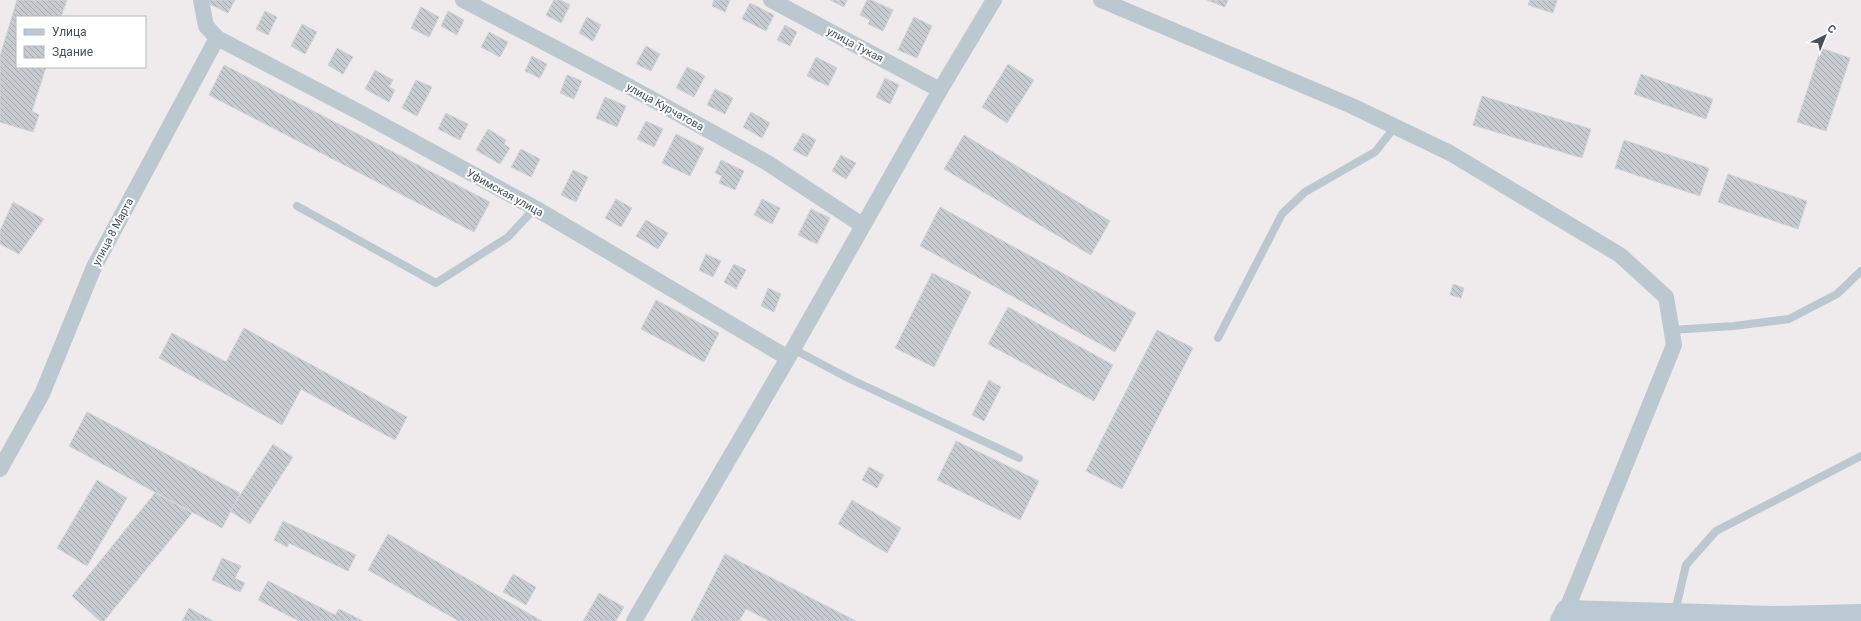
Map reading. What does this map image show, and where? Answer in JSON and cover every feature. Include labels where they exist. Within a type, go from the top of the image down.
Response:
[{"type":"street","points":[[201,0],[206,26],[217,38]]},
{"type":"street","name":"улица Курчатова","points":[[463,0],[628,86],[766,162],[862,225]]},
{"type":"street","name":"улица Тукая","points":[[771,0],[940,90]]},
{"type":"street","points":[[634,621],[790,354],[940,90],[994,0]]},
{"type":"street","points":[[1101,0],[1352,106],[1450,153],[1620,255],[1666,297],[1674,345],[1564,616],[1674,613],[1773,617],[1861,615]]},
{"type":"street","name":"Уфимская улица","points":[[217,38],[359,112],[534,208],[790,354]]},
{"type":"street","name":"улица 8 Марта","points":[[0,469],[42,394],[94,267],[217,38]]},
{"type":"lane","points":[[1218,338],[1282,214],[1305,192],[1375,152],[1395,126]]},
{"type":"lane","points":[[297,206],[436,283],[508,237],[534,208]]},
{"type":"lane","points":[[1671,330],[1734,326],[1789,319],[1836,294],[1861,271]]},
{"type":"lane","points":[[790,354],[1019,458]]},
{"type":"lane","points":[[1674,613],[1686,565],[1716,531],[1861,456]]},
{"type":"building","points":[[17,0],[67,0],[61,16],[16,16],[16,68],[46,68],[32,111],[39,115],[33,132],[0,122],[0,56]]},
{"type":"building","points":[[210,0],[235,0],[228,13],[208,3]]},
{"type":"building","points":[[554,0],[561,0],[570,5],[561,23],[546,15]]},
{"type":"building","points":[[714,0],[730,0],[725,12],[712,6]]},
{"type":"building","points":[[830,0],[847,0],[844,7]]},
{"type":"building","points":[[867,0],[871,0],[893,10],[883,31],[868,24],[870,20],[860,15]]},
{"type":"building","points":[[1207,0],[1228,0],[1225,7]]},
{"type":"building","points":[[1530,0],[1557,0],[1553,13],[1528,5]]},
{"type":"building","points":[[750,3],[774,15],[766,31],[742,19]]},
{"type":"building","points":[[421,7],[439,17],[429,37],[411,28]]},
{"type":"building","points":[[265,11],[277,17],[268,35],[256,29]]},
{"type":"building","points":[[448,11],[464,20],[457,35],[441,26]]},
{"type":"building","points":[[587,17],[601,25],[593,41],[579,33]]},
{"type":"building","points":[[914,17],[932,26],[917,58],[898,50]]},
{"type":"building","points":[[302,24],[317,32],[305,54],[291,46]]},
{"type":"building","points":[[785,25],[797,32],[790,46],[777,40]]},
{"type":"building","points":[[489,32],[508,42],[500,57],[481,47]]},
{"type":"building","points":[[646,46],[660,54],[651,71],[636,64]]},
{"type":"building","points":[[337,48],[353,57],[343,74],[328,65]]},
{"type":"building","points":[[1821,48],[1850,58],[1826,131],[1797,122]]},
{"type":"building","points":[[532,56],[547,64],[540,78],[525,71]]},
{"type":"building","points":[[816,57],[837,68],[828,86],[807,76]]},
{"type":"building","points":[[1008,64],[1034,80],[1007,123],[982,107]]},
{"type":"building","points":[[224,65],[490,202],[474,232],[209,95]]},
{"type":"building","points":[[687,67],[705,76],[694,97],[676,88]]},
{"type":"building","points":[[375,70],[393,80],[389,87],[395,90],[389,102],[365,89]]},
{"type":"building","points":[[1641,74],[1713,99],[1706,119],[1634,94]]},
{"type":"building","points":[[567,75],[582,81],[574,99],[560,93]]},
{"type":"building","points":[[885,78],[899,85],[890,104],[876,97]]},
{"type":"building","points":[[416,80],[432,87],[417,116],[402,108]]},
{"type":"building","points":[[715,89],[733,98],[725,114],[707,105]]},
{"type":"building","points":[[1482,96],[1591,129],[1582,158],[1473,125]]},
{"type":"building","points":[[605,97],[626,106],[617,127],[596,118]]},
{"type":"building","points":[[751,112],[770,123],[762,138],[743,127]]},
{"type":"building","points":[[446,113],[468,124],[460,140],[438,129]]},
{"type":"building","points":[[646,121],[663,129],[654,147],[637,139]]},
{"type":"building","points":[[488,129],[506,140],[504,144],[510,148],[500,164],[476,150]]},
{"type":"building","points":[[803,133],[816,140],[807,157],[793,150]]},
{"type":"building","points":[[676,134],[704,148],[690,176],[662,163]]},
{"type":"building","points":[[964,135],[1110,221],[1091,255],[944,169]]},
{"type":"building","points":[[1624,140],[1709,168],[1700,196],[1615,168]]},
{"type":"building","points":[[521,149],[540,159],[531,177],[511,167]]},
{"type":"building","points":[[841,155],[856,163],[846,179],[832,171]]},
{"type":"building","points":[[721,160],[744,171],[735,190],[719,183],[722,176],[715,173]]},
{"type":"building","points":[[573,170],[588,177],[576,202],[561,195]]},
{"type":"building","points":[[1728,174],[1807,201],[1798,229],[1718,202]]},
{"type":"building","points":[[616,199],[632,208],[621,227],[605,218]]},
{"type":"building","points":[[762,199],[780,208],[772,224],[754,215]]},
{"type":"building","points":[[13,202],[44,219],[19,254],[0,244],[0,231]]},
{"type":"building","points":[[940,207],[1136,313],[1115,352],[920,246]]},
{"type":"building","points":[[811,209],[830,218],[817,244],[798,235]]},
{"type":"building","points":[[646,220],[668,233],[658,249],[636,236]]},
{"type":"building","points":[[706,254],[721,261],[713,277],[699,270]]},
{"type":"building","points":[[734,264],[746,270],[736,289],[724,282]]},
{"type":"building","points":[[932,273],[971,292],[934,367],[895,348]]},
{"type":"building","points":[[1453,284],[1464,288],[1461,298],[1450,295]]},
{"type":"building","points":[[768,288],[781,294],[774,312],[761,306]]},
{"type":"building","points":[[656,300],[719,333],[704,362],[641,329]]},
{"type":"building","points":[[1008,307],[1113,365],[1094,401],[988,344]]},
{"type":"building","points":[[244,328],[407,417],[395,440],[301,389],[282,425],[159,358],[172,333],[226,362]]},
{"type":"building","points":[[1157,330],[1193,348],[1122,489],[1086,471]]},
{"type":"building","points":[[989,380],[1001,387],[984,421],[972,415]]},
{"type":"building","points":[[87,412],[240,493],[222,528],[69,446]]},
{"type":"building","points":[[956,441],[1039,481],[1020,520],[937,480]]},
{"type":"building","points":[[273,444],[293,457],[250,524],[230,511]]},
{"type":"building","points":[[869,467],[884,475],[877,488],[862,480]]},
{"type":"building","points":[[97,480],[127,498],[87,566],[57,548]]},
{"type":"building","points":[[155,493],[192,513],[104,621],[100,621],[72,596]]},
{"type":"building","points":[[852,500],[901,528],[887,553],[838,524]]},
{"type":"building","points":[[283,521],[356,555],[348,571],[289,543],[287,547],[274,540]]},
{"type":"building","points":[[388,534],[542,621],[459,621],[368,570]]},
{"type":"building","points":[[725,554],[856,621],[769,621],[746,609],[739,621],[691,621]]},
{"type":"building","points":[[222,558],[241,566],[235,578],[245,583],[240,592],[212,580]]},
{"type":"building","points":[[513,574],[536,587],[526,605],[503,592]]},
{"type":"building","points":[[268,581],[335,615],[339,609],[363,621],[299,621],[258,600]]},
{"type":"building","points":[[599,593],[624,607],[616,621],[583,621]]},
{"type":"building","points":[[189,608],[213,621],[182,621]]}]
